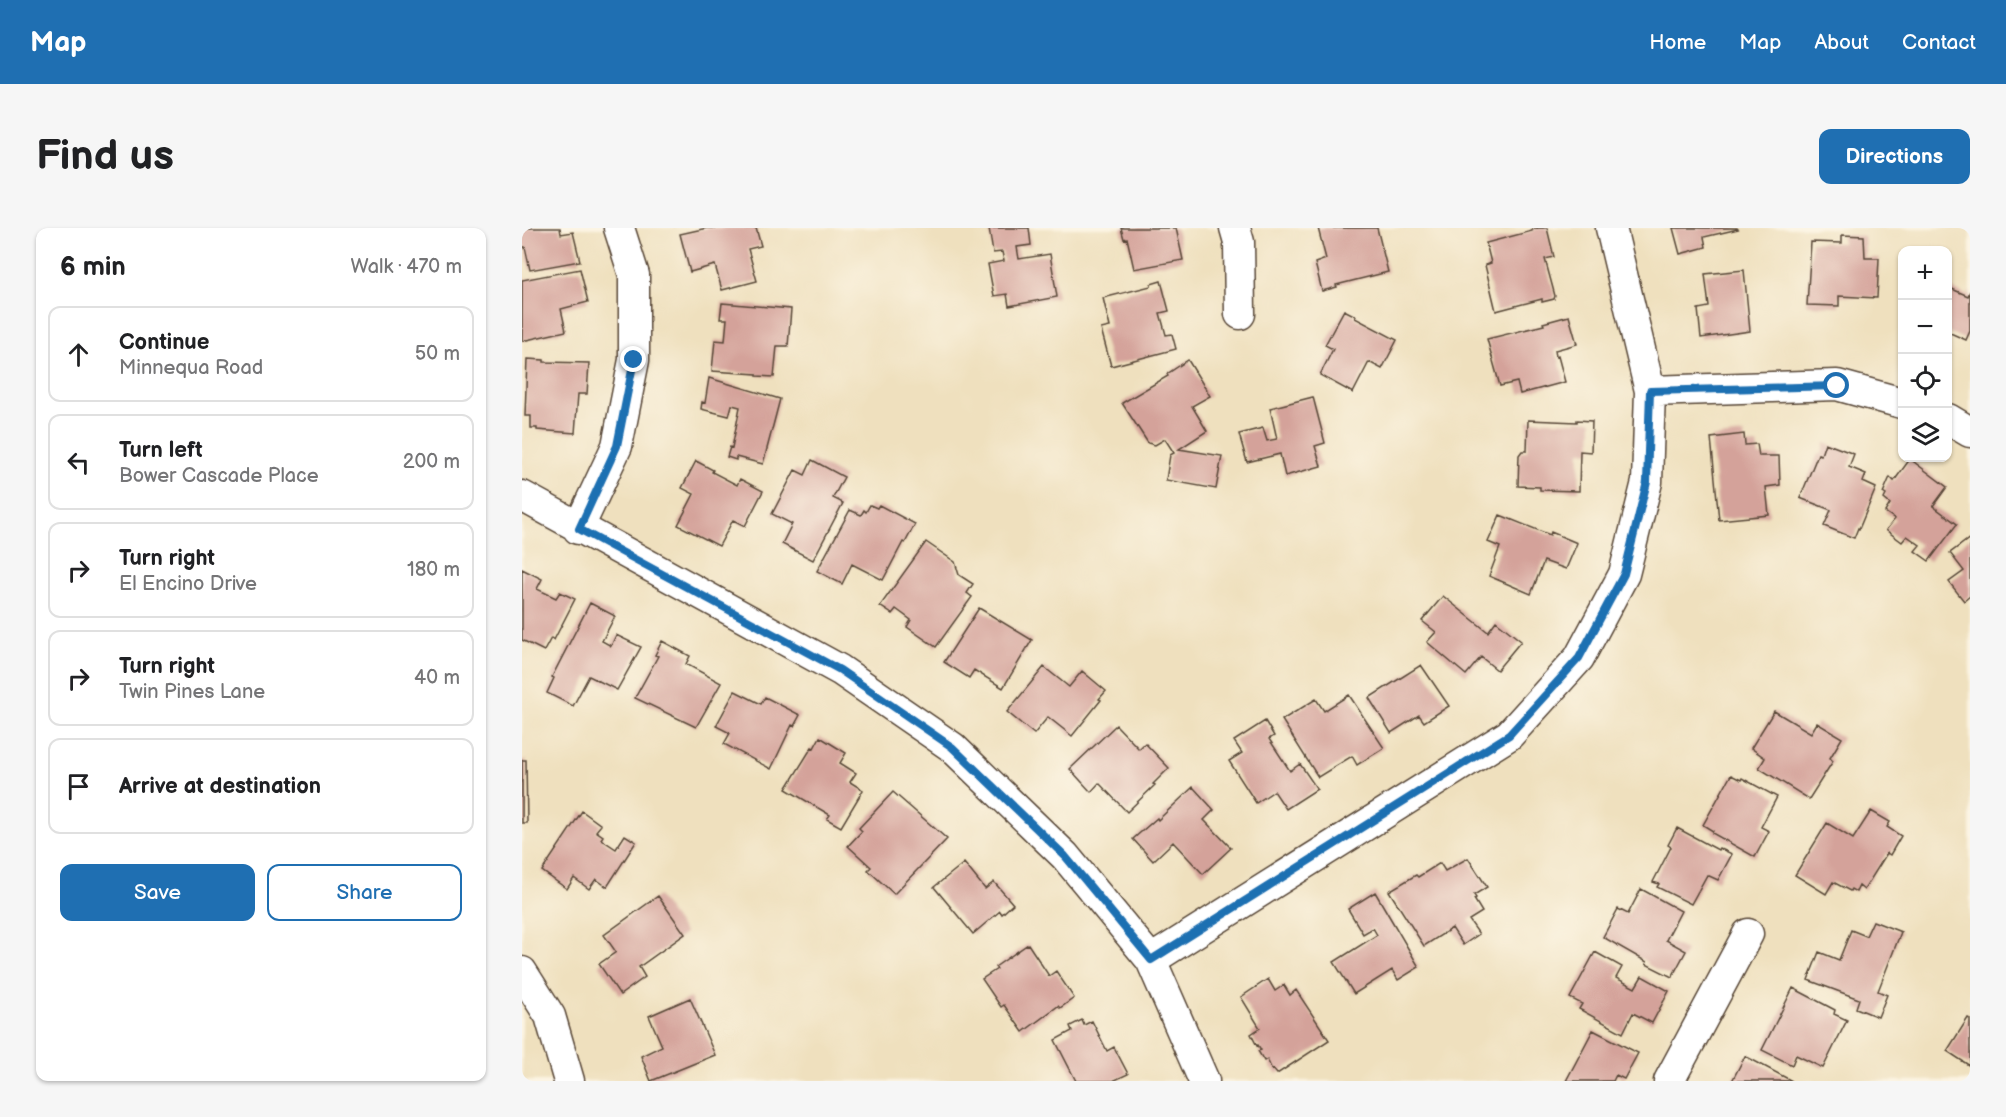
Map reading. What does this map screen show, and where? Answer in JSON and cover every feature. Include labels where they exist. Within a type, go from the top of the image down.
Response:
[{"type":"street","points":[[579,529],[617,446],[634,360],[634,275],[619,228]]},
{"type":"street","points":[[1236,228],[1239,242],[1240,314]]},
{"type":"street","points":[[1151,960],[1509,735],[1579,658],[1624,574],[1647,482],[1650,391],[1611,228]]},
{"type":"street","points":[[1650,391],[1837,386],[1898,402]]},
{"type":"street","points":[[1952,422],[1970,432]]},
{"type":"street","points":[[522,496],[840,670],[952,747],[1065,856],[1151,960],[1204,1081]]},
{"type":"street","points":[[1669,1081],[1748,934]]},
{"type":"street","points":[[522,972],[550,1016],[569,1081]]},
{"type":"building","points":[[522,228],[560,228],[561,234],[573,232],[580,261],[530,270],[525,247],[522,247]]},
{"type":"building","points":[[707,228],[756,228],[761,246],[748,249],[757,281],[722,290],[715,265],[690,272],[680,234]]},
{"type":"building","points":[[989,228],[1029,228],[1031,245],[1017,247],[1019,259],[1050,254],[1057,297],[1009,306],[1007,294],[994,296],[988,264],[1004,261],[1002,252],[993,253]]},
{"type":"building","points":[[1121,228],[1176,228],[1183,260],[1134,269],[1127,238],[1124,239]]},
{"type":"building","points":[[1318,228],[1377,228],[1388,272],[1336,285],[1337,287],[1322,291],[1315,263],[1326,259]]},
{"type":"building","points":[[1538,228],[1547,228],[1554,257],[1545,259],[1554,299],[1542,302],[1542,299],[1496,311],[1485,265],[1491,263],[1486,243]]},
{"type":"building","points":[[1673,228],[1738,229],[1704,237],[1706,247],[1680,254]]},
{"type":"building","points":[[1842,235],[1864,236],[1865,258],[1879,258],[1877,298],[1839,296],[1839,306],[1807,305],[1811,242],[1842,243]]},
{"type":"building","points":[[580,269],[588,302],[561,309],[566,331],[522,341],[522,280]]},
{"type":"building","points":[[1744,270],[1750,331],[1701,338],[1698,309],[1709,307],[1705,274]]},
{"type":"building","points":[[1161,281],[1169,311],[1160,313],[1166,335],[1172,334],[1176,349],[1111,366],[1101,329],[1110,327],[1103,298],[1151,286]]},
{"type":"building","points":[[1952,289],[1968,296],[1970,291],[1970,331],[1966,340],[1952,334]]},
{"type":"building","points":[[722,303],[791,309],[788,346],[777,346],[774,377],[712,371],[715,340],[725,341],[727,319],[720,319]]},
{"type":"building","points":[[1344,310],[1397,340],[1382,369],[1369,362],[1353,393],[1320,375],[1333,349],[1325,345]]},
{"type":"building","points":[[1569,316],[1577,344],[1555,350],[1565,382],[1520,394],[1517,382],[1500,386],[1487,339],[1544,325],[1543,323]]},
{"type":"building","points":[[527,359],[544,360],[544,362],[589,363],[587,394],[578,394],[575,433],[531,428],[531,416],[525,416]]},
{"type":"building","points":[[1188,360],[1210,396],[1192,406],[1207,431],[1179,449],[1222,456],[1216,489],[1166,480],[1170,455],[1174,453],[1165,439],[1155,445],[1148,443],[1122,403],[1168,376],[1167,374]]},
{"type":"building","points":[[709,378],[780,399],[763,464],[727,457],[730,447],[732,448],[740,407],[732,405],[729,416],[701,409],[702,402],[705,403]]},
{"type":"building","points":[[1313,397],[1325,443],[1315,446],[1321,466],[1285,476],[1280,454],[1247,462],[1239,434],[1263,428],[1267,441],[1277,439],[1270,408]]},
{"type":"building","points":[[1528,420],[1592,421],[1591,452],[1580,451],[1579,491],[1540,490],[1540,487],[1518,486],[1519,455],[1522,451],[1527,451]]},
{"type":"building","points":[[1744,434],[1745,445],[1757,444],[1759,456],[1779,456],[1780,485],[1766,487],[1769,515],[1719,520],[1711,438]]},
{"type":"building","points":[[1825,443],[1854,454],[1849,467],[1866,474],[1863,482],[1876,488],[1854,538],[1824,526],[1831,510],[1800,498],[1818,454],[1821,455]]},
{"type":"building","points":[[812,460],[844,477],[833,498],[843,503],[813,560],[782,544],[792,524],[772,514],[795,470],[805,475]]},
{"type":"building","points":[[696,461],[737,485],[740,479],[763,491],[745,526],[733,520],[719,546],[678,525],[694,494],[682,488]]},
{"type":"building","points":[[1908,462],[1914,462],[1947,487],[1933,506],[1957,524],[1929,561],[1915,551],[1920,545],[1907,536],[1902,542],[1886,530],[1895,519],[1885,512],[1890,504],[1884,499],[1886,495],[1883,493],[1890,477],[1894,481]]},
{"type":"building","points":[[870,505],[877,508],[879,505],[915,524],[883,580],[852,564],[842,584],[817,571],[850,510],[861,515]]},
{"type":"building","points":[[1500,515],[1577,543],[1566,569],[1544,561],[1531,594],[1489,576],[1500,547],[1488,542]]},
{"type":"building","points":[[1970,538],[1970,596],[1964,601],[1949,582],[1964,571],[1950,553]]},
{"type":"building","points":[[926,542],[955,562],[959,575],[973,584],[967,593],[972,597],[936,647],[907,627],[911,620],[896,609],[892,614],[880,606]]},
{"type":"building","points":[[522,569],[542,579],[537,589],[556,598],[560,592],[575,599],[554,640],[551,638],[544,651],[522,640]]},
{"type":"building","points":[[1443,596],[1488,632],[1496,621],[1521,641],[1497,670],[1481,657],[1466,675],[1427,642],[1436,632],[1422,621]]},
{"type":"building","points":[[590,603],[615,616],[602,641],[611,646],[616,635],[641,647],[617,690],[589,676],[573,706],[547,693],[554,678],[552,677]]},
{"type":"building","points":[[979,608],[1032,640],[1003,688],[974,670],[969,678],[944,662]]},
{"type":"building","points":[[662,641],[690,656],[686,664],[721,683],[696,727],[635,698],[658,656],[655,655]]},
{"type":"building","points":[[1421,665],[1449,706],[1424,722],[1419,715],[1391,733],[1369,698]]},
{"type":"building","points":[[1044,667],[1069,687],[1082,671],[1106,691],[1072,736],[1048,717],[1034,734],[1007,712]]},
{"type":"building","points":[[735,691],[761,704],[765,697],[800,715],[794,726],[792,725],[771,769],[724,744],[730,733],[716,726]]},
{"type":"building","points":[[1349,695],[1384,748],[1357,765],[1352,756],[1318,777],[1282,720],[1316,699],[1324,711]]},
{"type":"building","points":[[1774,711],[1811,733],[1817,723],[1842,738],[1830,758],[1833,761],[1809,799],[1759,768],[1765,758],[1751,748]]},
{"type":"building","points":[[1265,721],[1274,736],[1269,739],[1290,771],[1300,764],[1317,789],[1286,809],[1274,791],[1256,803],[1229,761],[1242,753],[1234,741]]},
{"type":"building","points":[[1116,725],[1139,749],[1145,743],[1169,768],[1127,812],[1099,783],[1091,792],[1070,769]]},
{"type":"building","points":[[820,737],[846,753],[840,763],[856,773],[850,782],[863,790],[841,827],[827,819],[830,815],[786,789]]},
{"type":"building","points":[[522,760],[526,760],[527,823],[522,823]]},
{"type":"building","points":[[1731,775],[1741,780],[1742,778],[1777,797],[1761,827],[1769,831],[1755,857],[1712,833],[1713,831],[1703,825]]},
{"type":"building","points":[[1193,787],[1214,810],[1204,820],[1231,848],[1203,874],[1173,842],[1153,861],[1133,839],[1157,818],[1158,820]]},
{"type":"building","points":[[893,792],[947,839],[894,894],[868,870],[871,867],[848,846],[862,831],[859,828]]},
{"type":"building","points":[[582,811],[601,825],[596,831],[603,836],[601,839],[616,849],[625,835],[636,842],[607,887],[596,879],[589,889],[574,878],[567,889],[542,871]]},
{"type":"building","points":[[1871,811],[1890,822],[1887,827],[1901,836],[1890,855],[1887,853],[1864,890],[1859,886],[1856,892],[1851,889],[1850,891],[1833,882],[1826,894],[1795,875],[1827,823],[1853,839]]},
{"type":"building","points":[[1677,828],[1718,850],[1719,848],[1732,854],[1718,880],[1707,875],[1691,904],[1657,887],[1659,884],[1653,882],[1671,847],[1668,845]]},
{"type":"building","points":[[1468,858],[1487,887],[1474,895],[1482,912],[1469,920],[1479,934],[1463,945],[1452,928],[1424,946],[1389,891],[1440,863],[1445,871]]},
{"type":"building","points":[[964,863],[985,889],[994,882],[1013,904],[1002,914],[1000,911],[973,934],[934,887]]},
{"type":"building","points":[[1641,889],[1681,911],[1666,940],[1686,951],[1672,977],[1603,937],[1618,909],[1628,914]]},
{"type":"building","points":[[1375,892],[1419,967],[1398,980],[1392,970],[1354,994],[1334,962],[1377,935],[1373,928],[1363,934],[1348,909]]},
{"type":"building","points":[[658,896],[685,934],[639,967],[645,977],[620,995],[599,964],[616,952],[604,935]]},
{"type":"building","points":[[1873,921],[1901,932],[1878,991],[1887,995],[1878,1017],[1856,1008],[1859,999],[1808,980],[1819,952],[1839,960],[1851,930],[1866,936]]},
{"type":"building","points":[[1028,944],[1049,976],[1056,971],[1074,998],[1060,1008],[1058,1006],[1023,1032],[1004,1005],[1001,1007],[982,979]]},
{"type":"building","points":[[1595,952],[1622,967],[1616,978],[1635,988],[1642,976],[1669,991],[1652,1023],[1633,1013],[1623,1033],[1579,1009],[1582,1004],[1570,998]]},
{"type":"building","points":[[1268,979],[1275,991],[1284,985],[1290,995],[1296,990],[1329,1040],[1277,1074],[1272,1070],[1267,1059],[1264,1061],[1258,1051],[1261,1050],[1251,1034],[1260,1028],[1241,997]]},
{"type":"building","points":[[1793,988],[1835,1010],[1834,1014],[1847,1020],[1823,1068],[1796,1055],[1792,1065],[1762,1050]]},
{"type":"building","points":[[690,998],[715,1055],[651,1081],[641,1056],[662,1046],[649,1016]]},
{"type":"building","points":[[1968,1018],[1970,1019],[1970,1066],[1947,1051]]},
{"type":"building","points":[[1082,1020],[1084,1025],[1092,1021],[1107,1051],[1114,1047],[1128,1074],[1113,1081],[1076,1081],[1055,1040],[1072,1031],[1070,1026]]},
{"type":"building","points":[[1593,1030],[1638,1053],[1624,1079],[1616,1075],[1613,1081],[1566,1081]]},
{"type":"building","points":[[1745,1056],[1792,1081],[1732,1081]]},
{"type":"route","points":[[634,360],[617,446],[579,529],[840,670],[952,747],[1065,856],[1151,960],[1509,735],[1579,658],[1624,574],[1647,482],[1650,391],[1837,386]]}]
